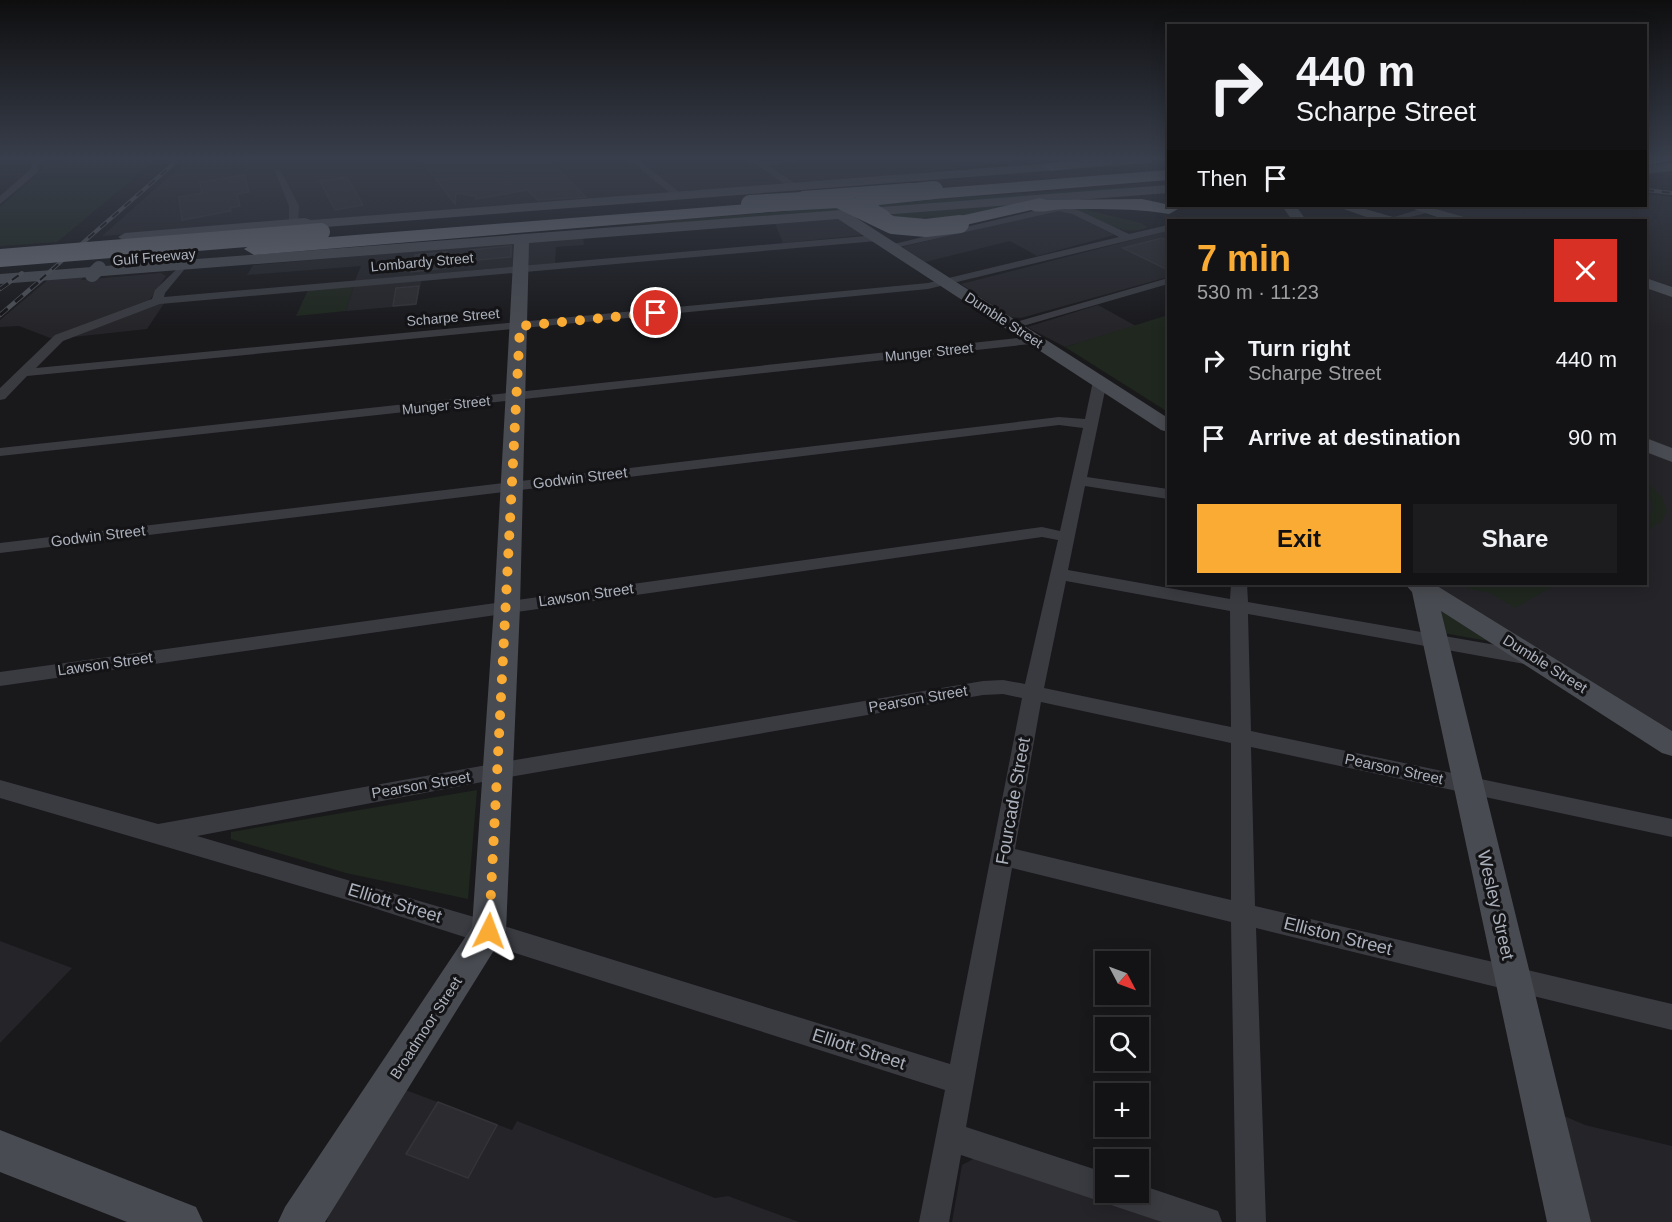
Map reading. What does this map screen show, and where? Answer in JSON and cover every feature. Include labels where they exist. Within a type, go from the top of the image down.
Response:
[{"type":"highway","points":[[518,239],[538,216]]},
{"type":"highway","name":"Gulf Freeway","points":[[0,264],[598,216]]},
{"type":"highway","name":"Gulf Freeway","points":[[518,239],[738,216]]},
{"type":"highway","name":"Gulf Freeway","points":[[0,258],[318,239],[518,239],[743,216]]},
{"type":"highway","points":[[870,216],[889,224],[924,228],[992,216]]},
{"type":"highway","points":[[878,216],[892,222],[931,225],[958,223]]},
{"type":"highway","points":[[1132,216],[1167,228]]},
{"type":"highway","points":[[518,239],[677,227]]},
{"type":"highway","name":"Gulf Freeway","points":[[0,270],[318,239]]},
{"type":"main road","points":[[0,250],[410,216]]},
{"type":"main road","points":[[677,227],[815,216]]},
{"type":"main road","name":"Dumble Street","points":[[843,216],[1167,425]]},
{"type":"main road","points":[[356,220],[294,222],[122,240],[96,272],[179,270],[518,239]]},
{"type":"main road","name":"Broadmoor Street","points":[[300,1222],[489,931],[520,326],[518,239]]},
{"type":"main road","points":[[0,279],[354,250],[464,244]]},
{"type":"main road","points":[[1647,283],[1672,292]]},
{"type":"main road","points":[[1647,444],[1672,456]]},
{"type":"main road","name":"Dumble Street","points":[[1420,585],[1672,745]]},
{"type":"main road","name":"Wesley Street","points":[[1420,585],[1569,1222]]},
{"type":"main road","points":[[0,1151],[181,1222]]},
{"type":"street","points":[[294,216],[294,222]]},
{"type":"street","name":"Lombardy Street","points":[[0,396],[59,338],[158,301],[518,239],[884,242],[1018,216]]},
{"type":"street","name":"Lombardy Street","points":[[1083,216],[1126,237]]},
{"type":"street","name":"Scharpe Street","points":[[22,373],[946,283],[1167,228]]},
{"type":"street","points":[[158,301],[159,292],[179,270]]},
{"type":"street","points":[[1012,325],[1167,281]]},
{"type":"street","name":"Munger Street","points":[[0,452],[1036,340]]},
{"type":"street","name":"Fourcade Street","points":[[934,1222],[952,1137],[959,1081],[1033,693],[1100,381]]},
{"type":"street","name":"Godwin Street","points":[[0,548],[1059,421],[1089,424]]},
{"type":"street","points":[[1078,480],[1167,494]]},
{"type":"street","name":"Lawson Street","points":[[0,679],[1042,532],[1065,537]]},
{"type":"street","points":[[1059,574],[1239,595],[1434,641],[1538,660]]},
{"type":"street","points":[[1239,595],[1243,914],[1251,1222]]},
{"type":"street","name":"Pearson Street","points":[[160,833],[498,771],[983,688],[1003,687],[1672,828]]},
{"type":"street","name":"Elliott Street","points":[[0,789],[160,833],[489,931],[959,1081]]},
{"type":"street","name":"Elliston Street","points":[[1003,856],[1672,1017]]},
{"type":"street","points":[[952,1137],[1095,1184]]},
{"type":"street","points":[[1149,1202],[1207,1222]]},
{"type":"shaded area","points":[[0,216],[88,216],[57,242],[0,246]]},
{"type":"shaded area","points":[[125,216],[368,216],[102,236]]},
{"type":"shaded area","points":[[728,216],[766,216],[663,224],[616,225]]},
{"type":"shaded area","points":[[883,216],[934,216],[905,219]]},
{"type":"shaded area","points":[[934,216],[976,216],[950,222],[914,223]]},
{"type":"shaded area","points":[[1032,216],[1076,216],[1114,235],[1037,256],[1010,241],[925,262],[902,247]]},
{"type":"shaded area","points":[[1090,216],[1112,216],[1141,223],[1147,227],[1129,231]]},
{"type":"shaded area","points":[[1454,216],[1672,216],[1672,288],[1647,279],[1647,219],[1464,219]]},
{"type":"shaded area","points":[[835,217],[863,235],[783,243],[774,221]]},
{"type":"shaded area","points":[[1167,231],[1167,277],[1021,318],[1011,317],[961,284]]},
{"type":"shaded area","points":[[583,237],[584,245],[556,247],[555,263],[355,281],[361,266],[247,275],[253,265]]},
{"type":"shaded area","points":[[161,273],[166,276],[149,301],[53,339],[19,326],[0,327],[0,320],[49,279],[85,276],[81,280]]},
{"type":"shaded area","points":[[422,279],[416,305],[346,311],[354,285]]},
{"type":"shaded area","points":[[354,285],[346,311],[296,316],[308,290]]},
{"type":"shaded area","points":[[1647,286],[1672,294],[1672,450],[1647,438]]},
{"type":"shaded area","points":[[165,302],[147,329],[73,337]]},
{"type":"shaded area","points":[[1098,305],[1136,326],[1065,347],[1027,327]]},
{"type":"shaded area","points":[[1167,315],[1167,411],[1065,347]]},
{"type":"shaded area","points":[[1647,448],[1672,460],[1672,731],[1436,585],[1647,585]]},
{"type":"shaded area","points":[[1647,481],[1662,497],[1667,511],[1661,522],[1647,530],[1647,516],[1653,510]]},
{"type":"shaded area","points":[[1454,585],[1494,587],[1555,585],[1515,608],[1490,593]]},
{"type":"shaded area","points":[[1438,609],[1488,641],[1443,633]]},
{"type":"shaded area","points":[[477,790],[468,899],[346,873],[231,839],[231,832]]},
{"type":"shaded area","points":[[0,941],[72,968],[0,1043]]},
{"type":"shaded area","points":[[403,1089],[512,1130],[517,1121],[715,1198],[728,1196],[799,1222],[327,1222],[329,1208]]},
{"type":"shaded area","points":[[1562,1115],[1585,1125],[1672,1146],[1672,1222],[1590,1222]]},
{"type":"shaded area","points":[[975,1158],[1095,1195],[1095,1203],[1121,1203],[1183,1222],[952,1222],[962,1165]]},
{"type":"building","points":[[181,216],[204,216],[182,220]]},
{"type":"building","points":[[1162,238],[1167,240],[1167,270],[1123,248]]},
{"type":"building","points":[[511,246],[511,257],[468,261],[470,250]]},
{"type":"building","points":[[447,252],[445,268],[411,272],[415,255]]},
{"type":"building","points":[[419,286],[416,304],[393,306],[396,288]]},
{"type":"building","points":[[438,1102],[497,1125],[468,1178],[406,1154]]},
{"type":"railway","points":[[40,280],[113,216]]},
{"type":"railway","points":[[12,280],[22,273]]},
{"type":"railway","points":[[0,289],[14,279]]},
{"type":"railway","points":[[0,315],[42,279]]},
{"type":"route","points":[[489,931],[520,326],[656,313]]}]
